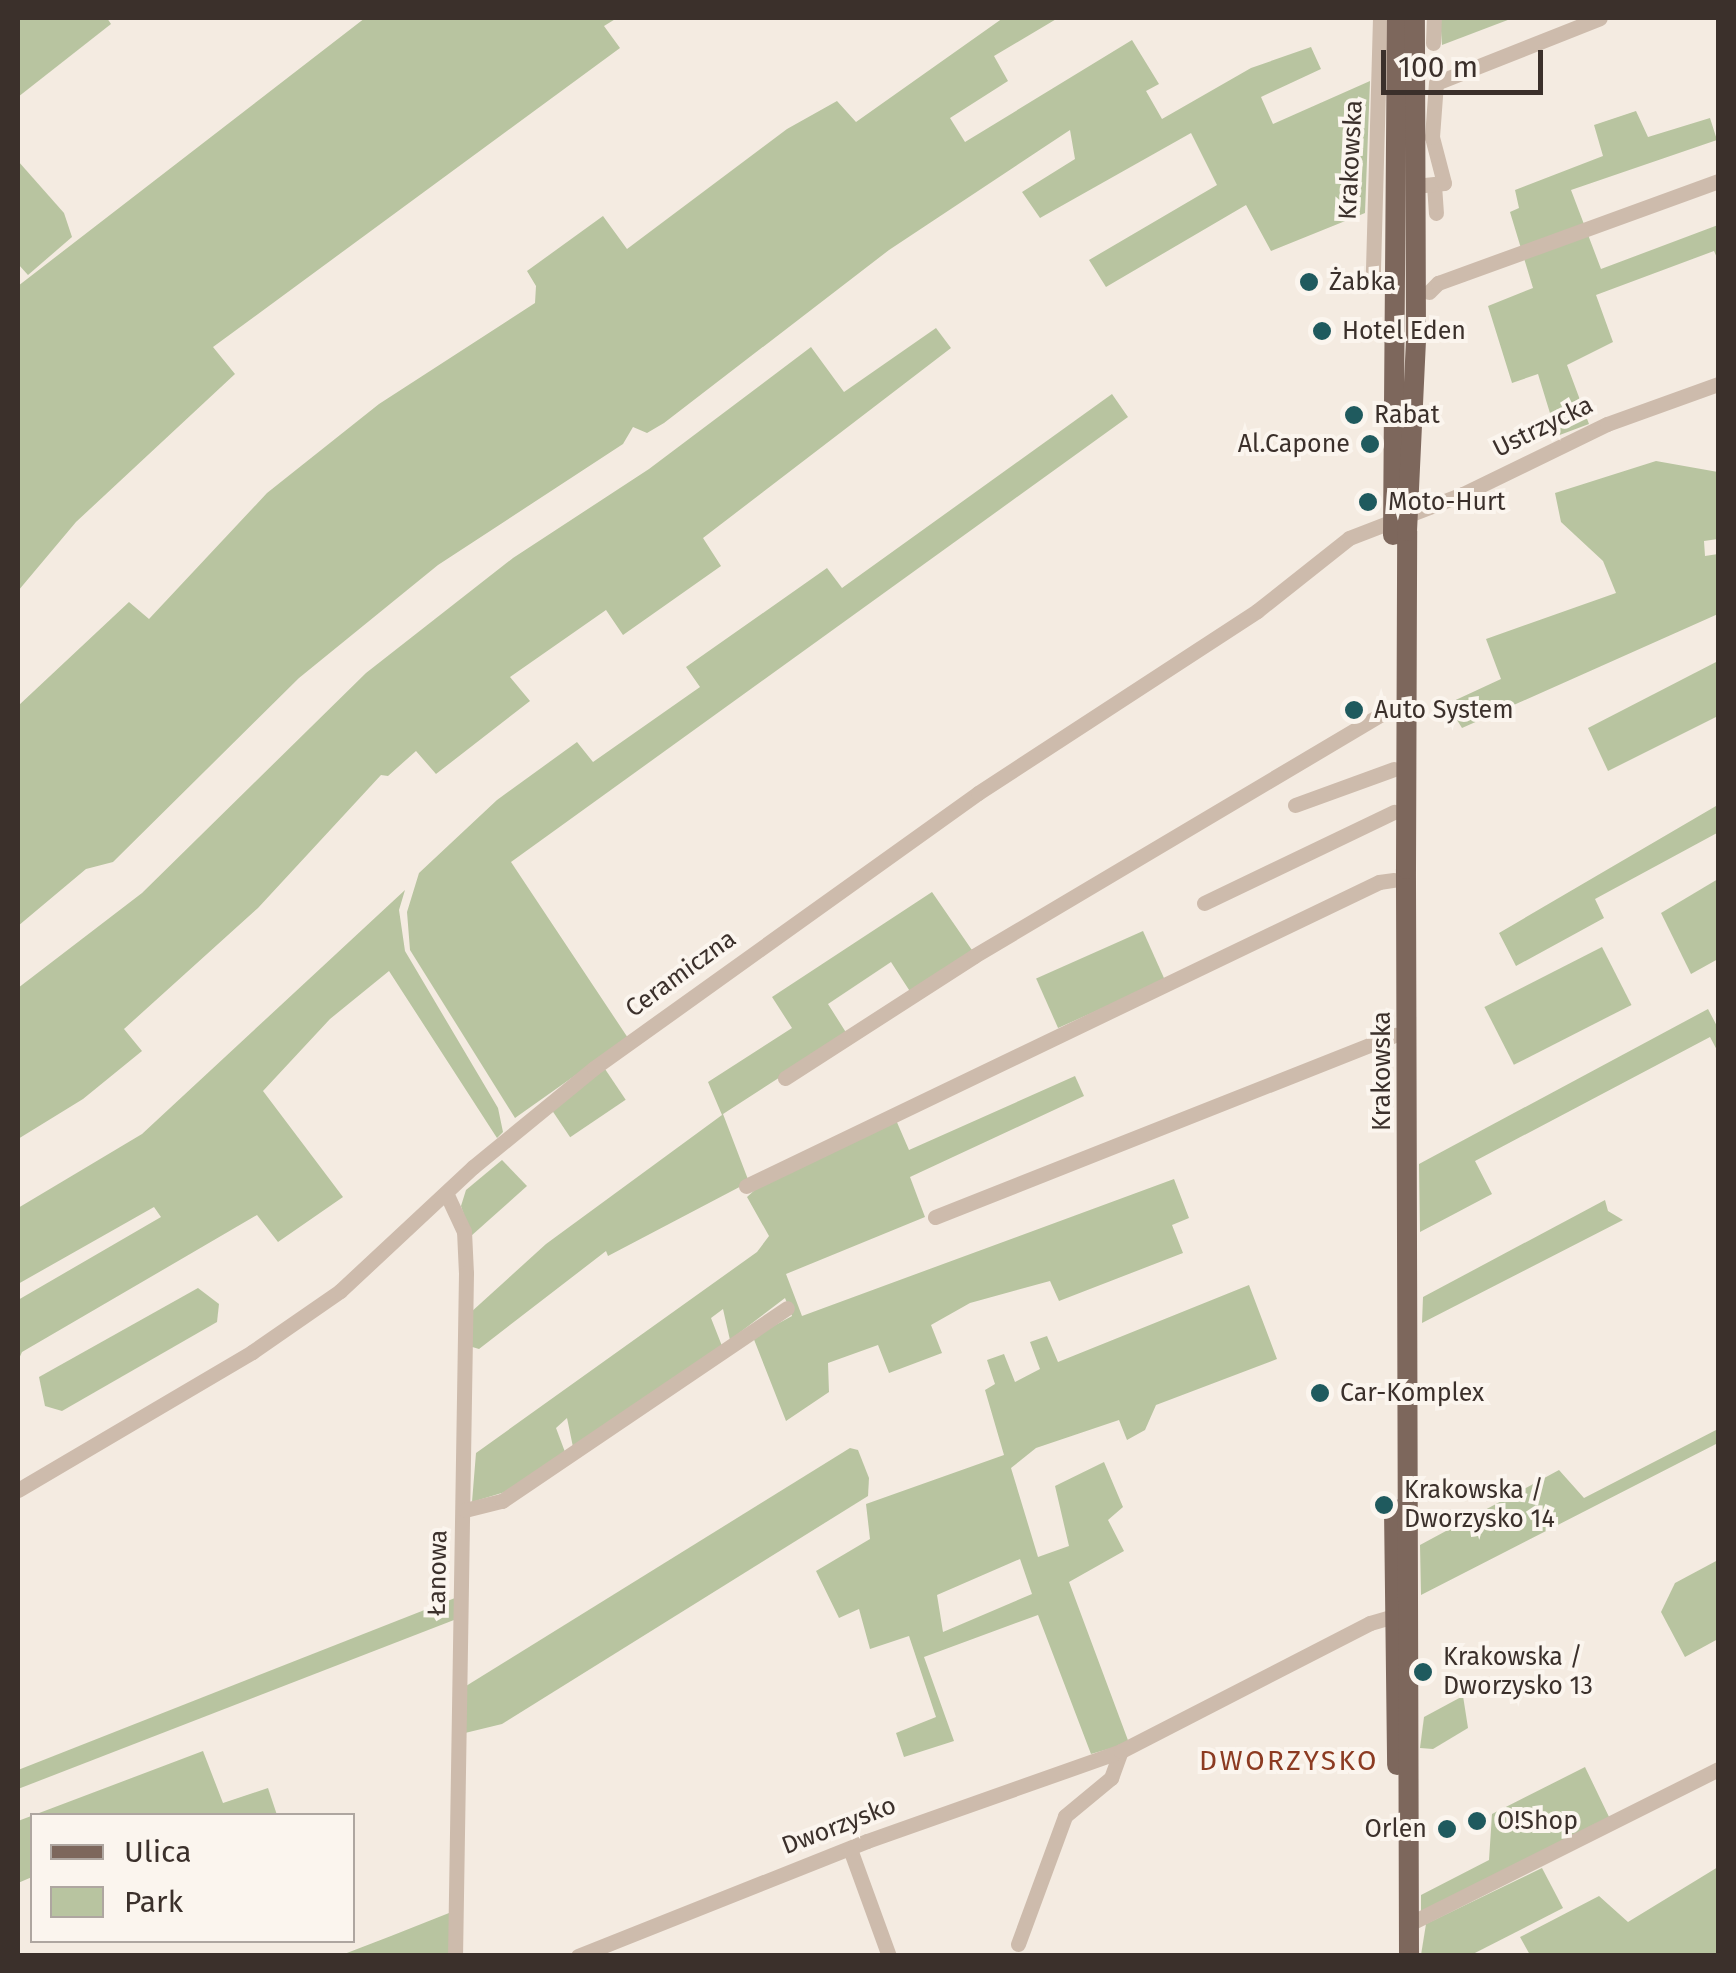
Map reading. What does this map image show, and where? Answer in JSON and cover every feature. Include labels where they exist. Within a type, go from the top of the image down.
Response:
[{"type":"main road","name":"Krakowska","points":[[1396,18],[1400,518],[1398,1956]]},
{"type":"main road","name":"Krakowska","points":[[1410,1956],[1401,1613],[1394,707],[1400,518],[1416,369],[1424,186],[1415,18]]},
{"type":"street","name":"Krakowska","points":[[1380,18],[1373,272],[1375,284],[1396,282]]},
{"type":"street","points":[[1432,42],[1434,18]]},
{"type":"street","name":"Krakowska","points":[[1424,186],[1444,182],[1432,138],[1436,82],[1600,18]]},
{"type":"street","points":[[1429,292],[1438,282],[1718,182]]},
{"type":"street","points":[[1424,186],[1436,213]]},
{"type":"street","name":"Ustrzycka","points":[[1400,518],[1463,494],[1608,424],[1718,384]]},
{"type":"street","name":"Ceramiczna","points":[[18,1490],[267,1342],[382,1258],[546,1105],[770,940],[978,793],[1257,611],[1349,538],[1400,518]]},
{"type":"street","points":[[785,1078],[974,956],[1394,707]]},
{"type":"street","points":[[1294,805],[1394,769]]},
{"type":"street","points":[[1204,903],[1394,812]]},
{"type":"street","points":[[746,1186],[1379,882],[1394,880]]},
{"type":"street","points":[[936,1217],[1395,1035]]},
{"type":"street","name":"Łanowa","points":[[447,1195],[464,1230],[466,1258],[455,1956]]},
{"type":"street","points":[[465,1510],[502,1501],[787,1308]]},
{"type":"street","name":"Dworzysko","points":[[578,1956],[850,1849],[1121,1751],[1401,1613]]},
{"type":"street","name":"Dworzysko","points":[[1018,1944],[1064,1816],[1110,1778],[1121,1751]]},
{"type":"street","points":[[1409,1924],[1718,1768]]},
{"type":"street","points":[[850,1849],[889,1956]]},
{"type":"green space","points":[[18,18],[107,18],[111,24],[18,97]]},
{"type":"green space","points":[[365,18],[617,18],[604,26],[620,48],[213,347],[235,374],[76,522],[18,591],[18,286]]},
{"type":"green space","points":[[1003,18],[1058,18],[994,56],[1008,81],[950,118],[965,142],[1132,40],[1159,84],[1146,91],[1162,119],[1251,68],[1311,47],[1321,69],[1261,97],[1273,124],[1370,81],[1365,213],[1271,251],[1246,205],[1106,287],[1089,260],[1217,185],[1191,133],[1040,218],[1022,192],[1075,159],[1070,130],[889,250],[664,423],[647,433],[633,427],[623,444],[438,565],[299,678],[113,862],[86,869],[18,926],[18,706],[129,602],[149,619],[267,493],[379,404],[535,303],[536,286],[527,271],[603,216],[627,249],[787,129],[837,101],[856,122]]},
{"type":"green space","points":[[1440,18],[1513,18],[1442,45]]},
{"type":"green space","points":[[1636,111],[1648,137],[1710,118],[1717,140],[1571,190],[1601,269],[1718,225],[1718,260],[1714,251],[1596,295],[1613,342],[1567,365],[1589,424],[1557,436],[1538,374],[1512,383],[1488,306],[1533,288],[1510,212],[1519,208],[1515,190],[1603,156],[1594,125]]},
{"type":"green space","points":[[18,161],[64,213],[72,237],[28,275],[18,264]]},
{"type":"green space","points":[[936,328],[951,348],[703,538],[721,566],[623,635],[606,610],[510,677],[530,701],[436,774],[416,751],[388,776],[381,775],[258,908],[124,1029],[142,1051],[83,1099],[18,1139],[18,988],[142,893],[366,673],[513,558],[649,469],[811,347],[844,392]]},
{"type":"green space","points":[[1112,394],[1128,417],[511,862],[628,1038],[515,1118],[410,950],[407,912],[419,873],[497,800],[577,742],[593,762],[700,687],[686,667],[827,568],[842,588]]},
{"type":"green space","points":[[1656,461],[1718,472],[1718,539],[1704,541],[1705,556],[1718,554],[1718,614],[1462,728],[1447,704],[1501,679],[1486,639],[1616,593],[1603,561],[1561,522],[1555,493]]},
{"type":"green space","points":[[1718,661],[1718,716],[1608,771],[1588,728]]},
{"type":"green space","points":[[1716,806],[1717,833],[1595,899],[1604,918],[1516,966],[1499,933]]},
{"type":"green space","points":[[1718,879],[1718,959],[1691,974],[1661,913]]},
{"type":"green space","points":[[405,890],[399,910],[405,951],[498,1108],[503,1132],[497,1138],[389,971],[330,1019],[263,1091],[343,1197],[278,1242],[257,1215],[22,1352],[18,1361],[18,1300],[161,1217],[154,1207],[18,1284],[18,1208],[142,1134]]},
{"type":"green space","points":[[932,892],[974,953],[911,993],[891,962],[828,1004],[847,1034],[723,1114],[749,1182],[608,1256],[606,1251],[479,1349],[469,1346],[470,1313],[546,1244],[722,1115],[708,1082],[792,1028],[772,997]]},
{"type":"green space","points":[[1143,931],[1165,980],[1058,1028],[1036,979]]},
{"type":"green space","points":[[1602,947],[1632,1005],[1514,1065],[1484,1007]]},
{"type":"green space","points":[[1708,1009],[1718,1028],[1718,1052],[1710,1037],[1475,1161],[1492,1194],[1420,1232],[1419,1164]]},
{"type":"green space","points":[[605,1069],[626,1100],[570,1137],[549,1106]]},
{"type":"green space","points":[[1075,1076],[1084,1096],[910,1177],[925,1217],[786,1274],[802,1316],[1174,1179],[1189,1218],[1172,1225],[1183,1253],[1059,1301],[1050,1281],[970,1303],[931,1325],[942,1353],[889,1373],[878,1345],[828,1363],[829,1392],[786,1421],[753,1337],[792,1316],[785,1298],[730,1340],[723,1309],[711,1318],[722,1346],[573,1447],[567,1418],[556,1428],[565,1452],[505,1492],[472,1502],[476,1453],[757,1252],[769,1236],[747,1197],[757,1188],[896,1120],[909,1150]]},
{"type":"green space","points":[[502,1160],[527,1186],[471,1236],[461,1206],[466,1190]]},
{"type":"green space","points":[[1605,1200],[1608,1211],[1623,1220],[1422,1323],[1423,1297]]},
{"type":"green space","points":[[1249,1285],[1277,1359],[1156,1405],[1145,1430],[1127,1440],[1119,1420],[1036,1448],[1011,1468],[1038,1557],[1069,1546],[1055,1486],[1104,1462],[1123,1507],[1108,1520],[1124,1551],[1069,1582],[1129,1743],[1091,1754],[1038,1615],[924,1657],[954,1741],[904,1757],[896,1733],[936,1717],[909,1636],[870,1649],[859,1609],[839,1618],[816,1571],[870,1539],[866,1504],[1004,1455],[985,1390],[995,1384],[987,1360],[1004,1354],[1015,1382],[1040,1369],[1030,1342],[1047,1336],[1058,1362]],"holes":[[[1020,1559],[1032,1594],[943,1632],[937,1595]]]},
{"type":"green space","points":[[198,1288],[219,1304],[217,1322],[62,1411],[45,1406],[39,1377]]},
{"type":"green space","points":[[1718,1429],[1718,1443],[1421,1595],[1420,1545],[1559,1470],[1584,1498]]},
{"type":"green space","points":[[850,1448],[858,1450],[869,1478],[868,1496],[502,1724],[465,1733],[466,1686]]},
{"type":"green space","points":[[1718,1560],[1718,1639],[1685,1657],[1661,1612],[1675,1583]]},
{"type":"green space","points":[[455,1598],[454,1620],[18,1789],[18,1770]]},
{"type":"green space","points":[[1463,1696],[1468,1728],[1433,1749],[1420,1748],[1424,1717]]},
{"type":"green space","points":[[203,1751],[223,1803],[268,1788],[276,1813],[39,1813]]},
{"type":"green space","points":[[1585,1767],[1611,1821],[1421,1916],[1421,1895],[1489,1860],[1492,1814]]},
{"type":"green space","points":[[30,1816],[30,1878],[18,1883],[18,1821]]},
{"type":"green space","points":[[1718,1867],[1718,1955],[1530,1955],[1520,1937],[1599,1896],[1628,1922]]},
{"type":"green space","points":[[1542,1868],[1563,1908],[1471,1955],[1421,1955],[1426,1924]]},
{"type":"green space","points":[[449,1913],[449,1955],[339,1956],[391,1936]]},
{"type":"place","name":"Żabka","points":[[1309,282]]},
{"type":"place","name":"Hotel Eden","points":[[1322,331]]},
{"type":"place","name":"Rabat","points":[[1354,415]]},
{"type":"place","name":"Al.Capone","points":[[1370,444]]},
{"type":"place","name":"Moto-Hurt","points":[[1368,502]]},
{"type":"place","name":"Auto System","points":[[1354,710]]},
{"type":"place","name":"Car-Komplex","points":[[1320,1393]]},
{"type":"place","name":"Krakowska / Dworzysko 14","points":[[1384,1505]]},
{"type":"place","name":"Krakowska / Dworzysko 13","points":[[1423,1672]]},
{"type":"place","name":"O!Shop","points":[[1477,1821]]},
{"type":"place","name":"Orlen","points":[[1447,1829]]},
{"type":"district","name":"DWORZYSKO","points":[[1289,1761]]}]
